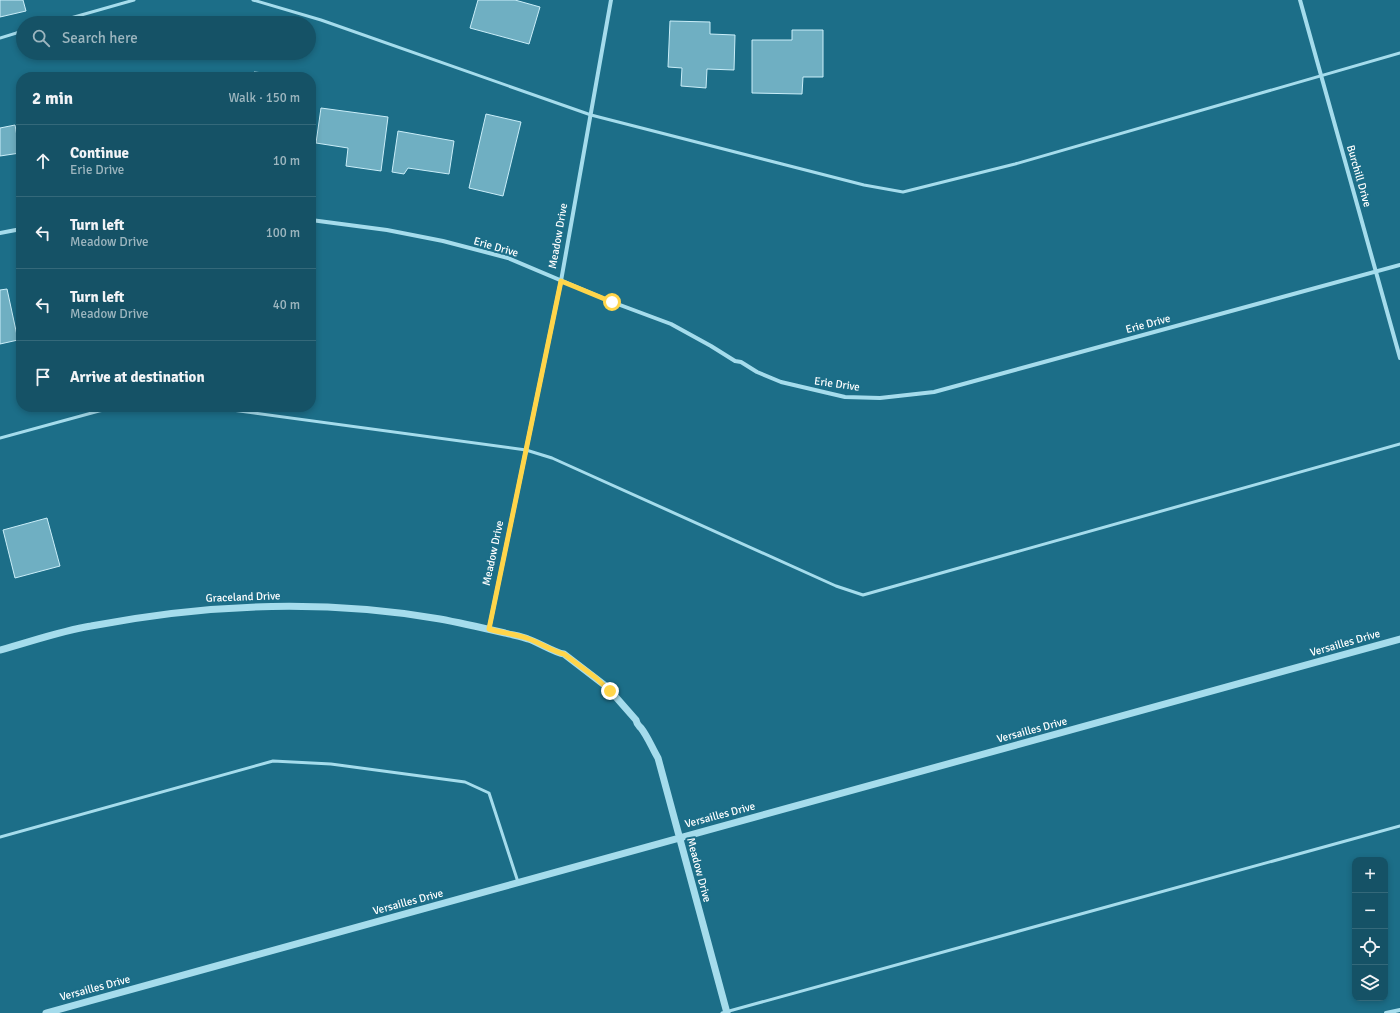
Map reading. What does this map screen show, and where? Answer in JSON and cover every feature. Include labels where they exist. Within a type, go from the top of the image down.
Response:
[{"type":"street","name":"Meadow Drive","points":[[611,0],[561,281],[489,629],[529,639],[564,654],[596,678],[618,698],[636,720],[658,758],[725,1013]]},
{"type":"street","name":"Burchill Drive","points":[[1300,0],[1400,358]]},
{"type":"street","name":"Erie Drive","points":[[316,221],[387,230],[448,242],[508,258],[561,281],[671,324],[711,346],[735,362],[741,362],[757,372],[781,382],[846,397],[880,398],[934,392],[1400,265]]},
{"type":"street","points":[[0,233],[16,230]]},
{"type":"street","name":"Graceland Drive","points":[[0,650],[101,624],[194,610],[261,606],[309,608],[328,606],[376,610],[440,619],[489,629]]},
{"type":"street","name":"Versailles Drive","points":[[46,1013],[1400,639]]},
{"type":"street","points":[[1386,1013],[1400,1010]]},
{"type":"lane","points":[[78,16],[134,0]]},
{"type":"lane","points":[[253,0],[307,16]]},
{"type":"lane","points":[[316,19],[591,115],[864,185],[903,192],[1015,164],[1400,53]]},
{"type":"lane","points":[[0,38],[16,34]]},
{"type":"lane","points":[[0,438],[95,412]]},
{"type":"lane","points":[[247,412],[526,450],[552,458],[836,586],[863,594],[1400,444]]},
{"type":"lane","points":[[0,837],[273,761],[331,764],[465,782],[489,793],[518,882]]},
{"type":"lane","points":[[725,1013],[1400,826]]},
{"type":"building","points":[[0,0],[23,0],[26,11],[0,17]]},
{"type":"building","points":[[478,0],[515,0],[540,7],[529,44],[470,28]]},
{"type":"building","points":[[670,21],[710,22],[710,34],[735,35],[734,70],[707,69],[706,88],[681,86],[682,68],[668,67]]},
{"type":"building","points":[[792,30],[823,30],[823,77],[803,77],[802,94],[752,93],[752,40],[792,40]]},
{"type":"building","points":[[321,108],[388,117],[381,171],[346,166],[348,148],[316,143]]},
{"type":"building","points":[[486,114],[521,122],[503,196],[469,188]]},
{"type":"building","points":[[15,125],[16,154],[0,156],[0,128]]},
{"type":"building","points":[[398,131],[454,141],[449,174],[408,168],[404,174],[392,172]]},
{"type":"building","points":[[7,289],[16,331],[16,340],[0,344],[0,290]]},
{"type":"building","points":[[47,518],[60,566],[15,578],[3,530]]},
{"type":"route","points":[[610,691],[602,682],[591,675],[577,662],[572,661],[564,654],[529,639],[489,629],[561,281],[612,302]]}]
